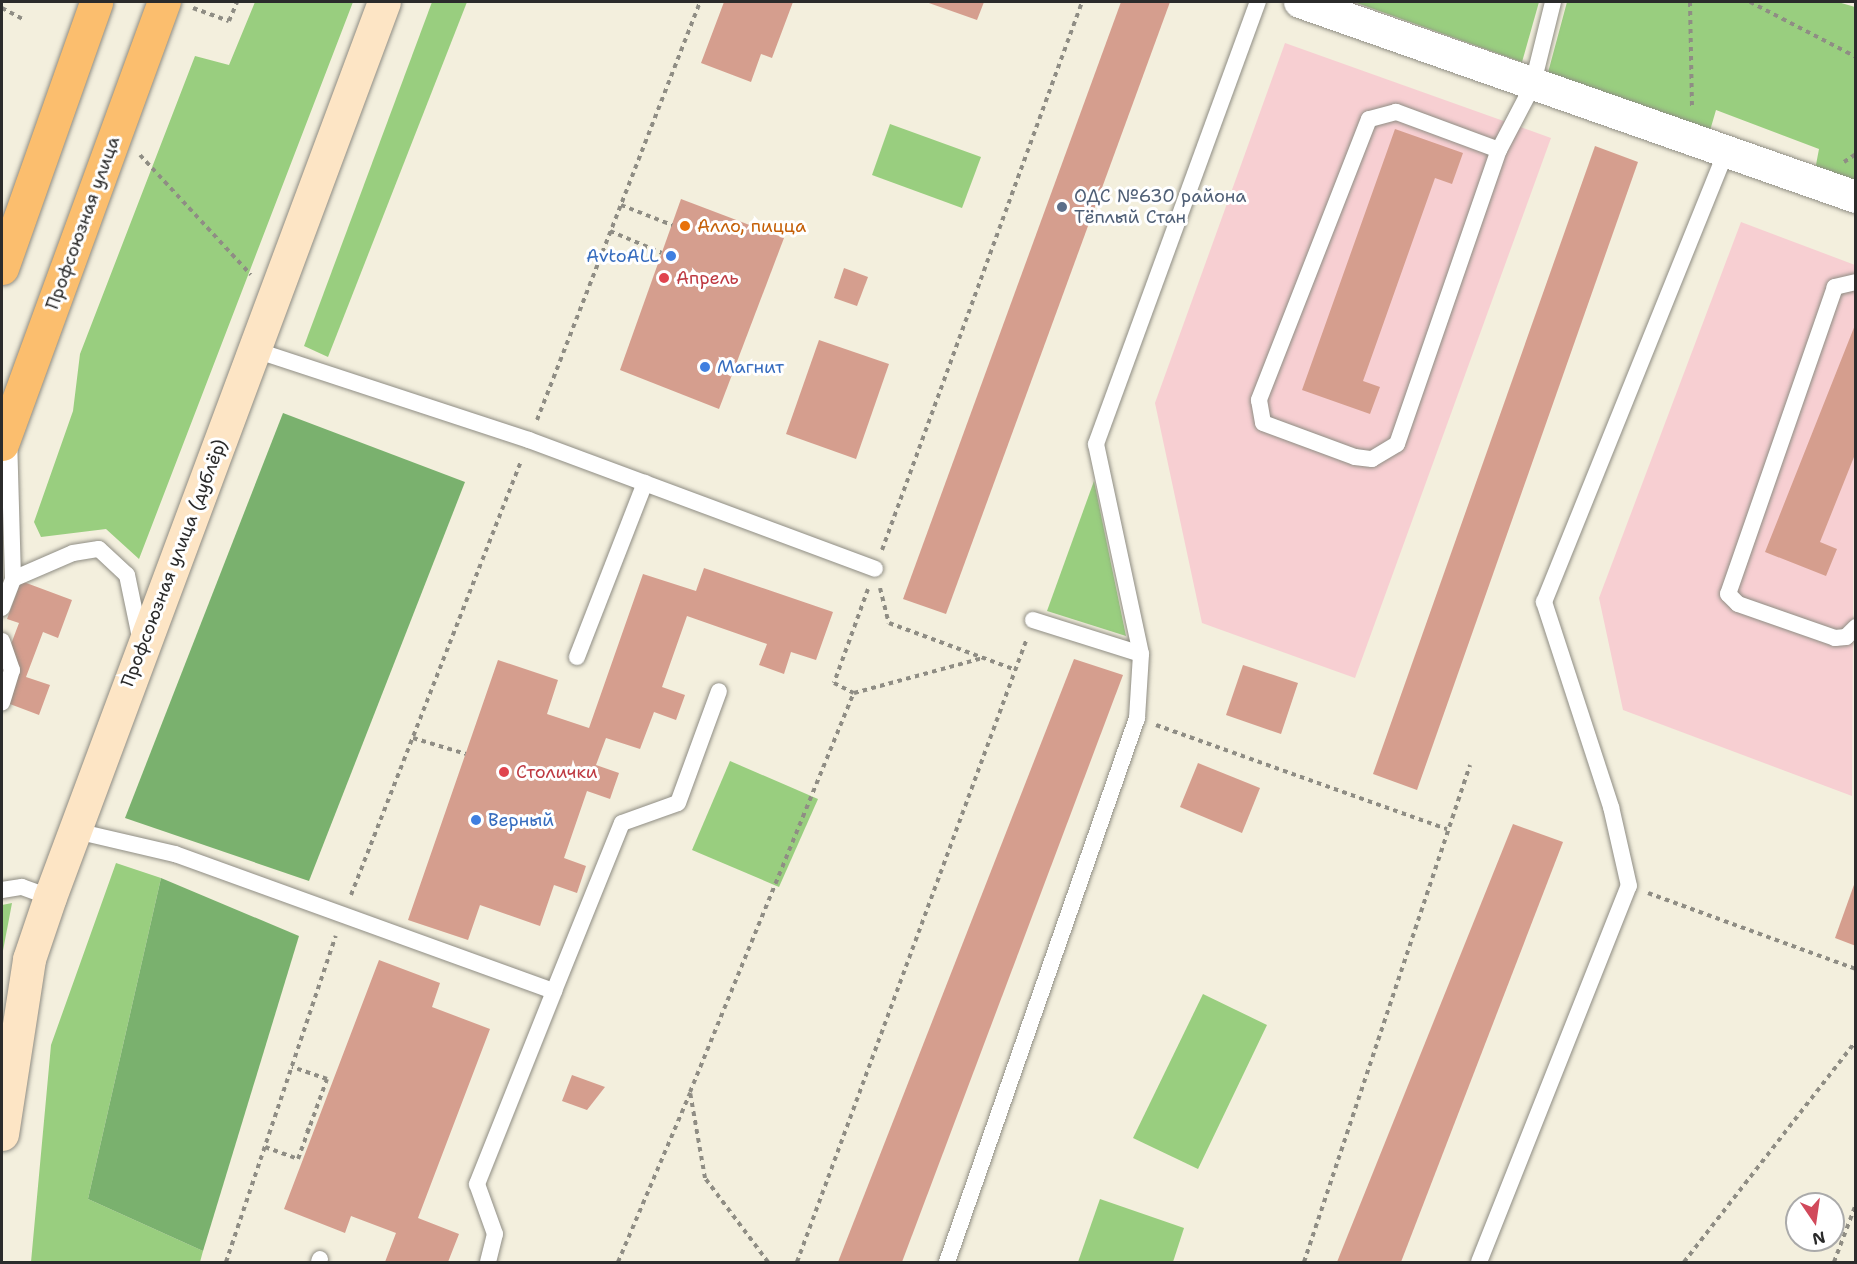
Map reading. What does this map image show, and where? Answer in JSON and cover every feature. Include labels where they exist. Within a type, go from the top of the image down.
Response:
[{"type":"main road","points":[[2,268],[96,2]]},
{"type":"main road","name":"Профсоюзная улица","points":[[5,434],[175,3]]},
{"type":"street","name":"Профсоюзная улица (дублёр)","points":[[2,1134],[29,959],[142,646],[384,2]]},
{"type":"street","points":[[1300,2],[1532,87],[1856,197]]},
{"type":"lane","points":[[947,1263],[1137,718],[1141,654],[1096,444],[1258,2]]},
{"type":"lane","points":[[1499,150],[1396,112],[1369,119],[1259,399],[1263,423],[1355,457],[1372,459],[1396,444],[1499,150],[1532,87],[1553,2]]},
{"type":"lane","points":[[1479,1263],[1629,886],[1611,807],[1544,602],[1726,152]]},
{"type":"lane","points":[[1856,282],[1834,287],[1728,594],[1738,604],[1835,638],[1846,637],[1856,627]]},
{"type":"lane","points":[[255,350],[645,483],[875,569]]},
{"type":"lane","points":[[2,608],[13,579],[5,434]]},
{"type":"lane","points":[[577,657],[645,483]]},
{"type":"lane","points":[[13,579],[74,552],[99,549],[128,575],[142,646]]},
{"type":"lane","points":[[1033,620],[1141,654]]},
{"type":"lane","points":[[2,640],[12,670],[2,702]]},
{"type":"lane","points":[[488,1263],[495,1234],[477,1184],[622,823],[678,803],[719,691]]},
{"type":"lane","points":[[76,831],[175,854],[554,992]]},
{"type":"lane","points":[[2,890],[22,886],[50,897]]},
{"type":"path","points":[[175,3],[229,21],[237,2]]},
{"type":"path","points":[[982,658],[854,693],[834,683],[1082,2]]},
{"type":"path","points":[[1690,2],[1693,141]]},
{"type":"path","points":[[1750,2],[1856,57]]},
{"type":"path","points":[[2,8],[25,20]]},
{"type":"path","points":[[139,154],[241,264]]},
{"type":"path","points":[[621,205],[672,225]]},
{"type":"path","points":[[610,231],[662,253]]},
{"type":"path","points":[[875,569],[889,623],[1016,670]]},
{"type":"path","points":[[797,1263],[1033,620]]},
{"type":"path","points":[[618,1263],[854,693]]},
{"type":"path","points":[[1137,718],[1447,829]]},
{"type":"path","points":[[413,738],[466,754]]},
{"type":"path","points":[[1304,1263],[1470,765]]},
{"type":"path","points":[[1629,886],[1856,969]]},
{"type":"path","points":[[226,1263],[343,915]]},
{"type":"path","points":[[1684,1263],[1856,1041]]},
{"type":"path","points":[[265,1147],[298,1158],[306,1129],[327,1079],[292,1067]]},
{"type":"path","points":[[690,1092],[705,1178],[768,1263]]},
{"type":"path","points":[[306,1129],[313,1132]]},
{"type":"path","points":[[1834,1263],[1856,1204]]},
{"type":"shaded area","points":[[1285,43],[1551,138],[1355,678],[1202,623],[1155,403]]},
{"type":"shaded area","points":[[1741,222],[1855,265],[1852,796],[1623,710],[1599,598]]},
{"type":"green space","points":[[255,2],[353,2],[139,559],[106,529],[41,537],[34,522],[73,411],[80,354],[195,56],[229,65]]},
{"type":"green space","points":[[432,2],[467,2],[328,357],[304,346]]},
{"type":"green space","points":[[1354,2],[1539,2],[1522,62]]},
{"type":"green space","points":[[1567,2],[1838,2],[1855,7],[1855,182],[1815,170],[1819,149],[1716,110],[1709,134],[1546,80]]},
{"type":"green space","points":[[890,124],[981,157],[962,208],[872,175]]},
{"type":"green space","points":[[283,413],[465,482],[309,881],[125,818]]},
{"type":"green space","points":[[1094,481],[1126,636],[1047,611]]},
{"type":"green space","points":[[730,761],[818,799],[779,887],[692,850]]},
{"type":"green space","points":[[116,863],[161,878],[88,1199],[203,1251],[200,1262],[31,1262],[51,1045]]},
{"type":"green space","points":[[161,878],[299,936],[203,1251],[88,1199]]},
{"type":"green space","points":[[12,903],[2,956],[2,905]]},
{"type":"green space","points":[[1203,994],[1267,1025],[1198,1169],[1133,1138]]},
{"type":"green space","points":[[1100,1199],[1184,1228],[1173,1262],[1078,1262]]},
{"type":"building","points":[[724,2],[793,2],[772,58],[761,54],[751,82],[701,63]]},
{"type":"building","points":[[926,2],[984,2],[977,20]]},
{"type":"building","points":[[1121,2],[1170,2],[946,614],[903,599]]},
{"type":"building","points":[[1395,129],[1463,153],[1452,184],[1435,178],[1363,381],[1380,387],[1370,414],[1302,390]]},
{"type":"building","points":[[1595,146],[1638,162],[1417,790],[1373,774]]},
{"type":"building","points":[[681,199],[784,238],[719,409],[620,370]]},
{"type":"building","points":[[844,268],[868,277],[857,306],[834,298]]},
{"type":"building","points":[[1855,325],[1856,452],[1820,542],[1837,549],[1826,576],[1765,552]]},
{"type":"building","points":[[819,340],[889,364],[856,459],[786,434]]},
{"type":"building","points":[[704,568],[833,612],[816,660],[791,652],[784,674],[759,665],[767,644],[687,616],[662,687],[685,695],[676,720],[654,712],[640,749],[606,738],[596,765],[619,773],[610,799],[587,791],[564,858],[586,866],[577,893],[554,885],[540,926],[480,905],[468,940],[408,920],[498,660],[558,680],[547,714],[589,728],[643,574],[696,591]]},
{"type":"building","points":[[21,581],[72,600],[58,638],[43,632],[26,677],[50,685],[39,715],[2,701],[2,668],[19,623],[7,619]]},
{"type":"building","points":[[1074,659],[1123,675],[902,1262],[838,1262]]},
{"type":"building","points":[[1243,665],[1298,683],[1281,734],[1226,715]]},
{"type":"building","points":[[1198,763],[1260,788],[1242,833],[1180,807]]},
{"type":"building","points":[[1513,824],[1563,842],[1401,1262],[1337,1262]]},
{"type":"building","points":[[1856,882],[1856,946],[1835,938]]},
{"type":"building","points":[[379,960],[440,983],[432,1007],[490,1029],[418,1218],[459,1234],[448,1262],[385,1262],[396,1233],[351,1216],[345,1233],[284,1209]]},
{"type":"building","points":[[572,1075],[605,1087],[587,1110],[562,1101]]},
{"type":"place","name":"ОДС №630 района Тёплый Стан","points":[[1062,207]]},
{"type":"place","name":"Алло, пицца","points":[[685,226]]},
{"type":"place","name":"AvtoALL","points":[[671,256]]},
{"type":"place","name":"Апрель","points":[[664,278]]},
{"type":"place","name":"Магнит","points":[[705,367]]},
{"type":"place","name":"Столички","points":[[504,772]]},
{"type":"place","name":"Верный","points":[[476,820]]}]
